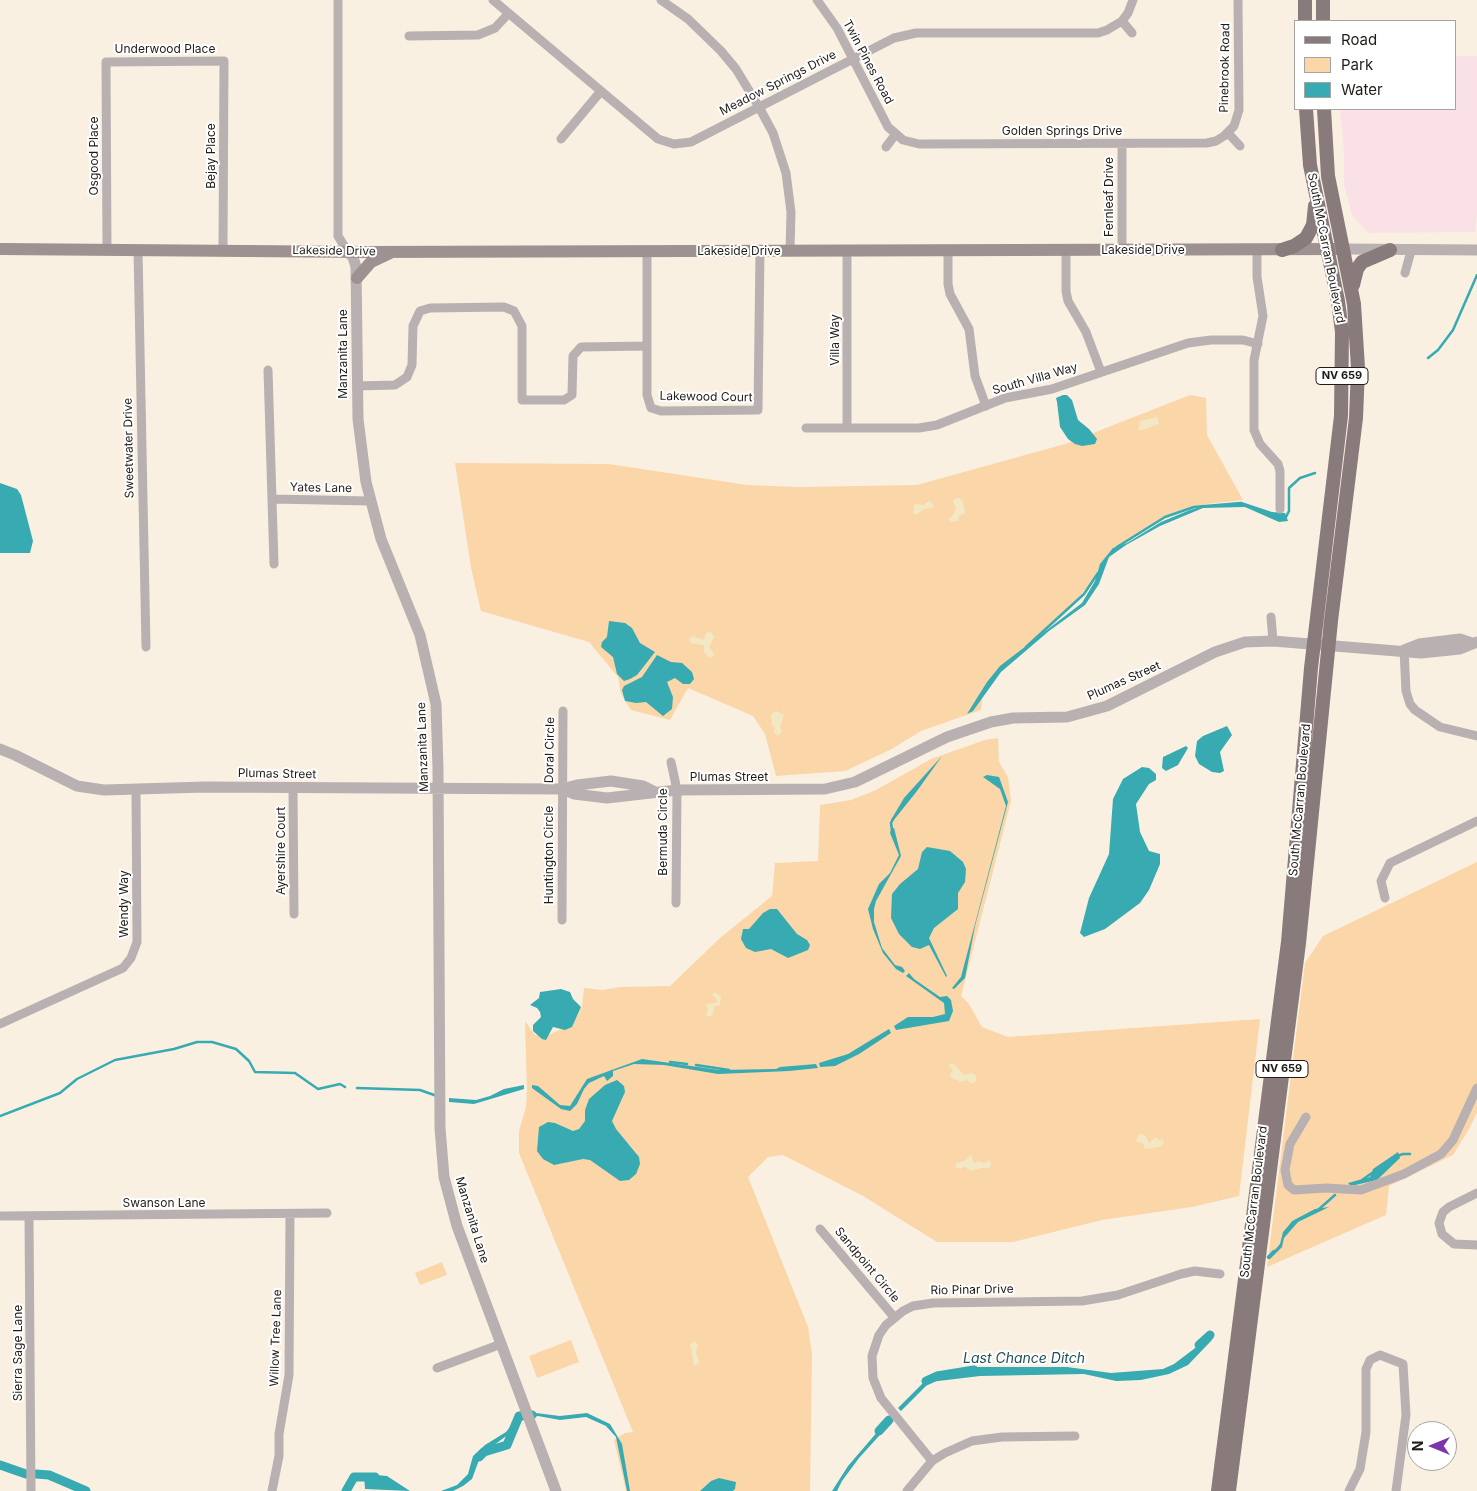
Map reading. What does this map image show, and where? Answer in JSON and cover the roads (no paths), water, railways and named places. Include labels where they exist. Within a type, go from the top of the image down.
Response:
[{"type":"main road","points":[[1305,0],[1305,20]]},
{"type":"main road","points":[[1323,0],[1323,20]]},
{"type":"main road","name":"South McCarran Boulevard","points":[[1218,1491],[1288,942],[1314,644],[1342,416],[1342,332],[1328,250],[1310,165],[1306,110]]},
{"type":"main road","name":"South McCarran Boulevard","points":[[1229,1491],[1299,943],[1329,646],[1355,441],[1358,376],[1352,293],[1328,176],[1324,110]]},
{"type":"main road","points":[[1282,250],[1300,243],[1309,232],[1314,217],[1315,190]]},
{"type":"main road","name":"Lakeside Drive","points":[[0,249],[348,252],[1343,250]]},
{"type":"main road","points":[[1352,293],[1357,269],[1362,262],[1390,250]]},
{"type":"main road","points":[[357,278],[371,262],[392,252]]},
{"type":"main road","points":[[1342,416],[1345,438],[1340,493],[1347,503]]},
{"type":"street","name":"Manzanita Lane","points":[[338,0],[338,236],[356,263],[359,438],[370,501],[381,539],[420,635],[429,668],[437,723],[440,1145],[448,1194],[458,1226],[556,1491]]},
{"type":"street","name":"Meadow Springs Drive","points":[[493,0],[658,139],[674,144],[691,142],[852,58],[905,34],[1098,33],[1122,21]]},
{"type":"street","points":[[661,0],[688,20],[721,51],[749,88],[773,133],[786,172],[791,212],[790,251]]},
{"type":"street","name":"Twin Pines Road","points":[[817,0],[837,28],[888,127],[895,135]]},
{"type":"street","points":[[1132,32],[1122,21],[1128,14],[1133,0]]},
{"type":"street","name":"Pinebrook Road","points":[[1228,133],[1237,118],[1239,110],[1238,0]]},
{"type":"street","points":[[409,36],[478,35],[495,28],[508,14]]},
{"type":"street","name":"Underwood Place","points":[[106,62],[224,61]]},
{"type":"street","name":"Bejay Place","points":[[223,250],[224,61]]},
{"type":"street","name":"Osgood Place","points":[[106,62],[107,250]]},
{"type":"street","points":[[560,139],[601,91]]},
{"type":"street","points":[[1228,133],[1240,146]]},
{"type":"street","name":"Golden Springs Drive","points":[[895,135],[903,140],[919,144],[1122,144],[1208,143],[1228,133]]},
{"type":"street","points":[[886,147],[895,135]]},
{"type":"street","name":"Fernleaf Drive","points":[[1122,144],[1122,251]]},
{"type":"street","name":"Sweetwater Drive","points":[[138,250],[146,647]]},
{"type":"street","points":[[1257,250],[1257,277],[1263,316],[1254,360],[1254,430],[1260,444],[1273,457],[1280,471],[1280,509]]},
{"type":"street","name":"Lakeside Drive","points":[[1343,250],[1477,250]]},
{"type":"street","points":[[1405,272],[1411,250]]},
{"type":"street","name":"Lakewood Court","points":[[647,252],[647,395],[651,408],[661,411],[758,410],[760,251]]},
{"type":"street","name":"Villa Way","points":[[847,251],[847,428]]},
{"type":"street","points":[[948,251],[948,284],[950,294],[968,329],[975,376],[986,406]]},
{"type":"street","points":[[1066,251],[1066,291],[1068,301],[1086,332],[1101,372]]},
{"type":"street","points":[[357,386],[395,385],[407,377],[412,365],[413,326],[420,311],[430,308],[504,307],[514,311],[522,326],[522,400],[564,400],[572,395],[573,356],[581,347],[646,346]]},
{"type":"street","name":"South Villa Way","points":[[806,428],[928,426],[953,420],[1005,398],[1052,389],[1188,343],[1211,340],[1243,340],[1258,344]]},
{"type":"street","name":"Yates Lane","points":[[268,370],[274,564]]},
{"type":"street","name":"Yates Lane","points":[[272,499],[370,501]]},
{"type":"street","points":[[1271,617],[1273,641]]},
{"type":"street","name":"Plumas Street","points":[[562,789],[574,794],[607,798],[642,796],[653,792],[677,790],[796,791],[840,786],[879,772],[947,737],[990,722],[1013,718],[1067,717],[1107,706],[1245,642],[1273,641],[1373,651],[1404,650],[1421,653],[1460,650],[1474,642]]},
{"type":"street","points":[[1404,650],[1406,691],[1410,704],[1415,710],[1433,724],[1477,736]]},
{"type":"street","name":"Doral Circle","points":[[562,789],[563,710]]},
{"type":"street","name":"Plumas Street","points":[[0,749],[16,754],[77,786],[97,790],[136,791],[199,787],[562,789],[577,785],[611,781],[643,786],[653,792]]},
{"type":"street","name":"Bermuda Circle","points":[[672,762],[677,790],[676,903]]},
{"type":"street","name":"Ayershire Court","points":[[293,788],[294,914]]},
{"type":"street","name":"Huntington Circle","points":[[562,789],[562,920]]},
{"type":"street","name":"Wendy Way","points":[[0,1024],[123,968],[131,958],[137,942],[136,791]]},
{"type":"street","points":[[1385,898],[1381,881],[1390,862],[1477,821]]},
{"type":"street","points":[[1306,1116],[1290,1144],[1285,1170],[1288,1185],[1294,1190],[1326,1188],[1361,1190],[1404,1174],[1441,1154],[1454,1140],[1477,1088]]},
{"type":"street","points":[[1477,1193],[1449,1207],[1443,1212],[1439,1223],[1442,1234],[1454,1244],[1477,1245]]},
{"type":"street","name":"Swanson Lane","points":[[0,1216],[327,1213]]},
{"type":"street","name":"Willow Tree Lane","points":[[272,1491],[279,1456],[279,1434],[289,1374],[290,1214]]},
{"type":"street","name":"Sierra Sage Lane","points":[[29,1216],[31,1491]]},
{"type":"street","name":"Sandpoint Circle","points":[[820,1230],[894,1317]]},
{"type":"street","name":"Rio Pinar Drive","points":[[932,1462],[881,1398],[873,1378],[872,1368],[875,1345],[883,1330],[894,1317],[908,1309],[923,1304],[1082,1301],[1118,1295],[1180,1274],[1195,1271],[1220,1274]]},
{"type":"street","points":[[437,1368],[501,1344]]},
{"type":"street","points":[[1348,1491],[1360,1469],[1366,1432],[1366,1369],[1370,1360],[1380,1355],[1402,1364],[1406,1415],[1396,1491]]},
{"type":"street","points":[[907,1491],[932,1462],[959,1446],[986,1438],[1075,1436]]},
{"type":"water","points":[[1067,395],[1072,400],[1078,420],[1097,439],[1095,444],[1082,446],[1075,444],[1068,439],[1060,427],[1056,398]]},
{"type":"water","points":[[0,483],[17,489],[21,495],[33,541],[30,553],[0,553]]},
{"type":"water","points":[[1242,502],[1272,512],[1285,513],[1288,521],[1279,522],[1245,507],[1203,508],[1160,526],[1126,545],[1109,557],[1099,584],[1085,605],[1049,631],[1001,672],[973,711],[967,714],[987,682],[1000,666],[1082,603],[1095,581],[1100,564],[1113,548],[1127,543],[1161,522],[1190,510],[1203,506]]},
{"type":"water","points":[[609,621],[625,623],[632,628],[640,643],[655,652],[637,675],[624,681],[617,674],[613,657],[601,647],[602,642],[607,637]]},
{"type":"water","points":[[657,655],[671,662],[682,663],[692,672],[694,679],[690,684],[683,684],[675,678],[667,682],[673,697],[672,709],[663,716],[646,702],[625,701],[622,690],[624,686],[642,677]]},
{"type":"water","points":[[1227,726],[1232,735],[1220,752],[1224,771],[1220,773],[1212,772],[1199,764],[1195,756],[1197,741],[1203,736]]},
{"type":"water","points":[[1186,746],[1188,748],[1178,765],[1166,771],[1162,768],[1163,757]]},
{"type":"water","points":[[942,756],[917,791],[893,821],[891,820],[904,798]]},
{"type":"water","points":[[1142,767],[1149,768],[1156,774],[1156,780],[1149,784],[1136,804],[1140,832],[1149,851],[1160,854],[1160,864],[1149,890],[1140,903],[1105,929],[1084,937],[1080,933],[1089,898],[1109,854],[1113,799],[1123,779]]},
{"type":"water","points":[[987,775],[999,777],[1008,802],[975,926],[965,978],[954,989],[952,988],[961,977],[1006,806],[1000,789],[983,777]]},
{"type":"water","points":[[894,828],[901,856],[876,901],[874,922],[882,948],[895,965],[902,967],[905,971],[903,973],[896,969],[883,953],[873,929],[868,909],[879,884],[890,873],[899,855],[890,833],[891,829]]},
{"type":"water","points":[[927,847],[950,851],[963,862],[966,869],[965,882],[958,893],[958,909],[934,928],[929,938],[946,977],[929,945],[920,949],[912,947],[899,934],[891,918],[892,894],[900,884],[918,869],[922,852]]},
{"type":"water","points":[[770,909],[777,909],[797,934],[807,940],[810,945],[808,950],[788,958],[771,949],[755,952],[746,948],[741,939],[743,929],[749,929],[763,913]]},
{"type":"water","points":[[909,973],[914,979],[940,997],[947,996],[951,1000],[953,1011],[949,1021],[896,1030],[894,1026],[908,1017],[933,1017],[945,1014],[944,1003],[906,976]]},
{"type":"water","points":[[561,989],[570,992],[573,999],[581,1007],[572,1027],[565,1030],[553,1027],[546,1040],[542,1039],[533,1031],[533,1025],[541,1017],[540,1012],[537,1008],[530,1005],[539,998],[540,992]]},
{"type":"water","points":[[889,1029],[891,1033],[859,1054],[835,1066],[820,1067],[819,1063],[848,1054]]},
{"type":"water","points":[[642,1059],[719,1070],[776,1069],[816,1064],[818,1068],[718,1074],[664,1065],[634,1064],[613,1071],[613,1076],[607,1081],[604,1076],[589,1083],[577,1104],[570,1111],[561,1109],[532,1088],[532,1085],[538,1086],[560,1105],[570,1106],[587,1079]]},
{"type":"water","points":[[617,1080],[624,1086],[625,1092],[612,1121],[616,1129],[639,1157],[640,1164],[636,1174],[629,1180],[620,1181],[590,1160],[583,1159],[554,1165],[543,1159],[537,1151],[539,1127],[548,1122],[573,1131],[579,1129],[585,1121],[585,1110],[589,1099],[605,1085]]},
{"type":"water","points":[[524,1085],[524,1089],[474,1104],[449,1102],[449,1098],[476,1100],[504,1089]]},
{"type":"water","points":[[1398,1152],[1400,1158],[1377,1180],[1351,1186],[1348,1183],[1370,1177],[1373,1169]]},
{"type":"water","points":[[1329,1207],[1298,1222],[1284,1238],[1282,1247],[1270,1259],[1267,1259],[1280,1244],[1283,1232],[1294,1220],[1315,1209]]},
{"type":"water","points":[[1211,1336],[1213,1338],[1211,1341],[1188,1365],[1169,1374],[1141,1380],[1116,1381],[1084,1374],[980,1376],[930,1382],[901,1411],[898,1408],[928,1378],[962,1372],[968,1367],[1067,1367],[1111,1373],[1163,1369],[1174,1364]]},
{"type":"water","points":[[536,1413],[560,1416],[587,1413],[610,1424],[622,1444],[630,1491],[627,1491],[616,1437],[606,1426],[586,1417],[560,1420],[538,1416],[520,1421],[513,1431],[490,1448],[479,1460],[472,1479],[463,1486],[453,1491],[441,1491],[457,1485],[468,1474],[473,1456],[485,1445],[506,1432],[518,1417]]},
{"type":"water","points":[[885,1423],[888,1426],[859,1458],[837,1491],[832,1491],[848,1466]]},
{"type":"water","points":[[364,1474],[387,1476],[410,1491],[365,1489]]},
{"type":"water","points":[[719,1478],[736,1482],[735,1489],[733,1491],[700,1491],[711,1481]]},
{"type":"waterway","points":[[1428,358],[1438,350],[1453,330],[1477,275]]},
{"type":"waterway","points":[[1285,519],[1289,511],[1289,488],[1300,478],[1315,473]]},
{"type":"waterway","points":[[1117,547],[1165,517],[1194,507],[1241,503]]},
{"type":"waterway","points":[[1026,647],[1084,594],[1098,573]]},
{"type":"waterway","points":[[892,830],[891,823],[893,819]]},
{"type":"waterway","points":[[0,1116],[60,1093],[77,1079],[115,1060],[174,1049],[197,1042],[212,1042],[236,1049],[249,1061],[255,1072],[295,1073],[318,1089],[340,1084],[345,1087]]},
{"type":"waterway","points":[[670,1062],[687,1064]]},
{"type":"waterway","points":[[696,1065],[729,1070]]},
{"type":"waterway","points":[[357,1088],[420,1090],[437,1096]]},
{"type":"waterway","name":"Last Chance Ditch","points":[[1397,1156],[1410,1154]]},
{"type":"waterway","name":"Last Chance Ditch","points":[[1362,1180],[1372,1173]]},
{"type":"waterway","name":"Last Chance Ditch","points":[[1318,1210],[1335,1195]]},
{"type":"waterway","name":"Last Chance Ditch","points":[[1286,1231],[1293,1222]]},
{"type":"waterway","name":"Last Chance Ditch","points":[[1268,1257],[1274,1251]]},
{"type":"waterway","name":"Last Chance Ditch","points":[[1199,1345],[1210,1335]]},
{"type":"waterway","name":"Last Chance Ditch","points":[[926,1381],[937,1376],[974,1370]]},
{"type":"waterway","name":"Last Chance Ditch","points":[[479,1457],[484,1452],[507,1445],[519,1416],[532,1415]]},
{"type":"waterway","name":"Last Chance Ditch","points":[[879,1431],[889,1420]]},
{"type":"waterway","name":"Last Chance Ditch","points":[[0,1465],[26,1474]]},
{"type":"waterway","name":"Last Chance Ditch","points":[[36,1474],[49,1475],[86,1491]]},
{"type":"waterway","name":"Last Chance Ditch","points":[[346,1491],[354,1477],[375,1477]]}]
